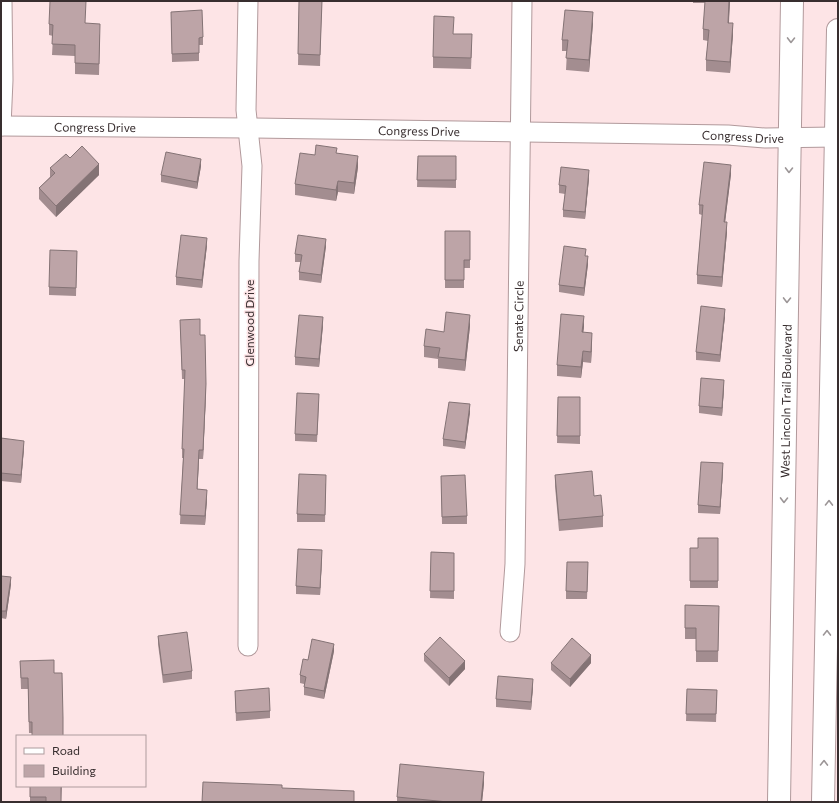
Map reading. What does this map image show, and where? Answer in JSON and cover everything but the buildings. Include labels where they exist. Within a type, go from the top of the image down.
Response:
[{"type":"main road","name":"West Lincoln Trail Boulevard","points":[[779,802],[792,1]]},
{"type":"main road","points":[[823,802],[838,30]]},
{"type":"street","points":[[1,126],[3,80],[2,1]]},
{"type":"street","name":"Glenwood Drive","points":[[248,1],[246,110],[252,174],[249,261],[248,646]]},
{"type":"street","name":"Senate Circle","points":[[510,632],[515,564],[516,366],[522,132],[522,1]]},
{"type":"street","name":"Congress Drive","points":[[1,126],[248,128],[836,137]]}]
